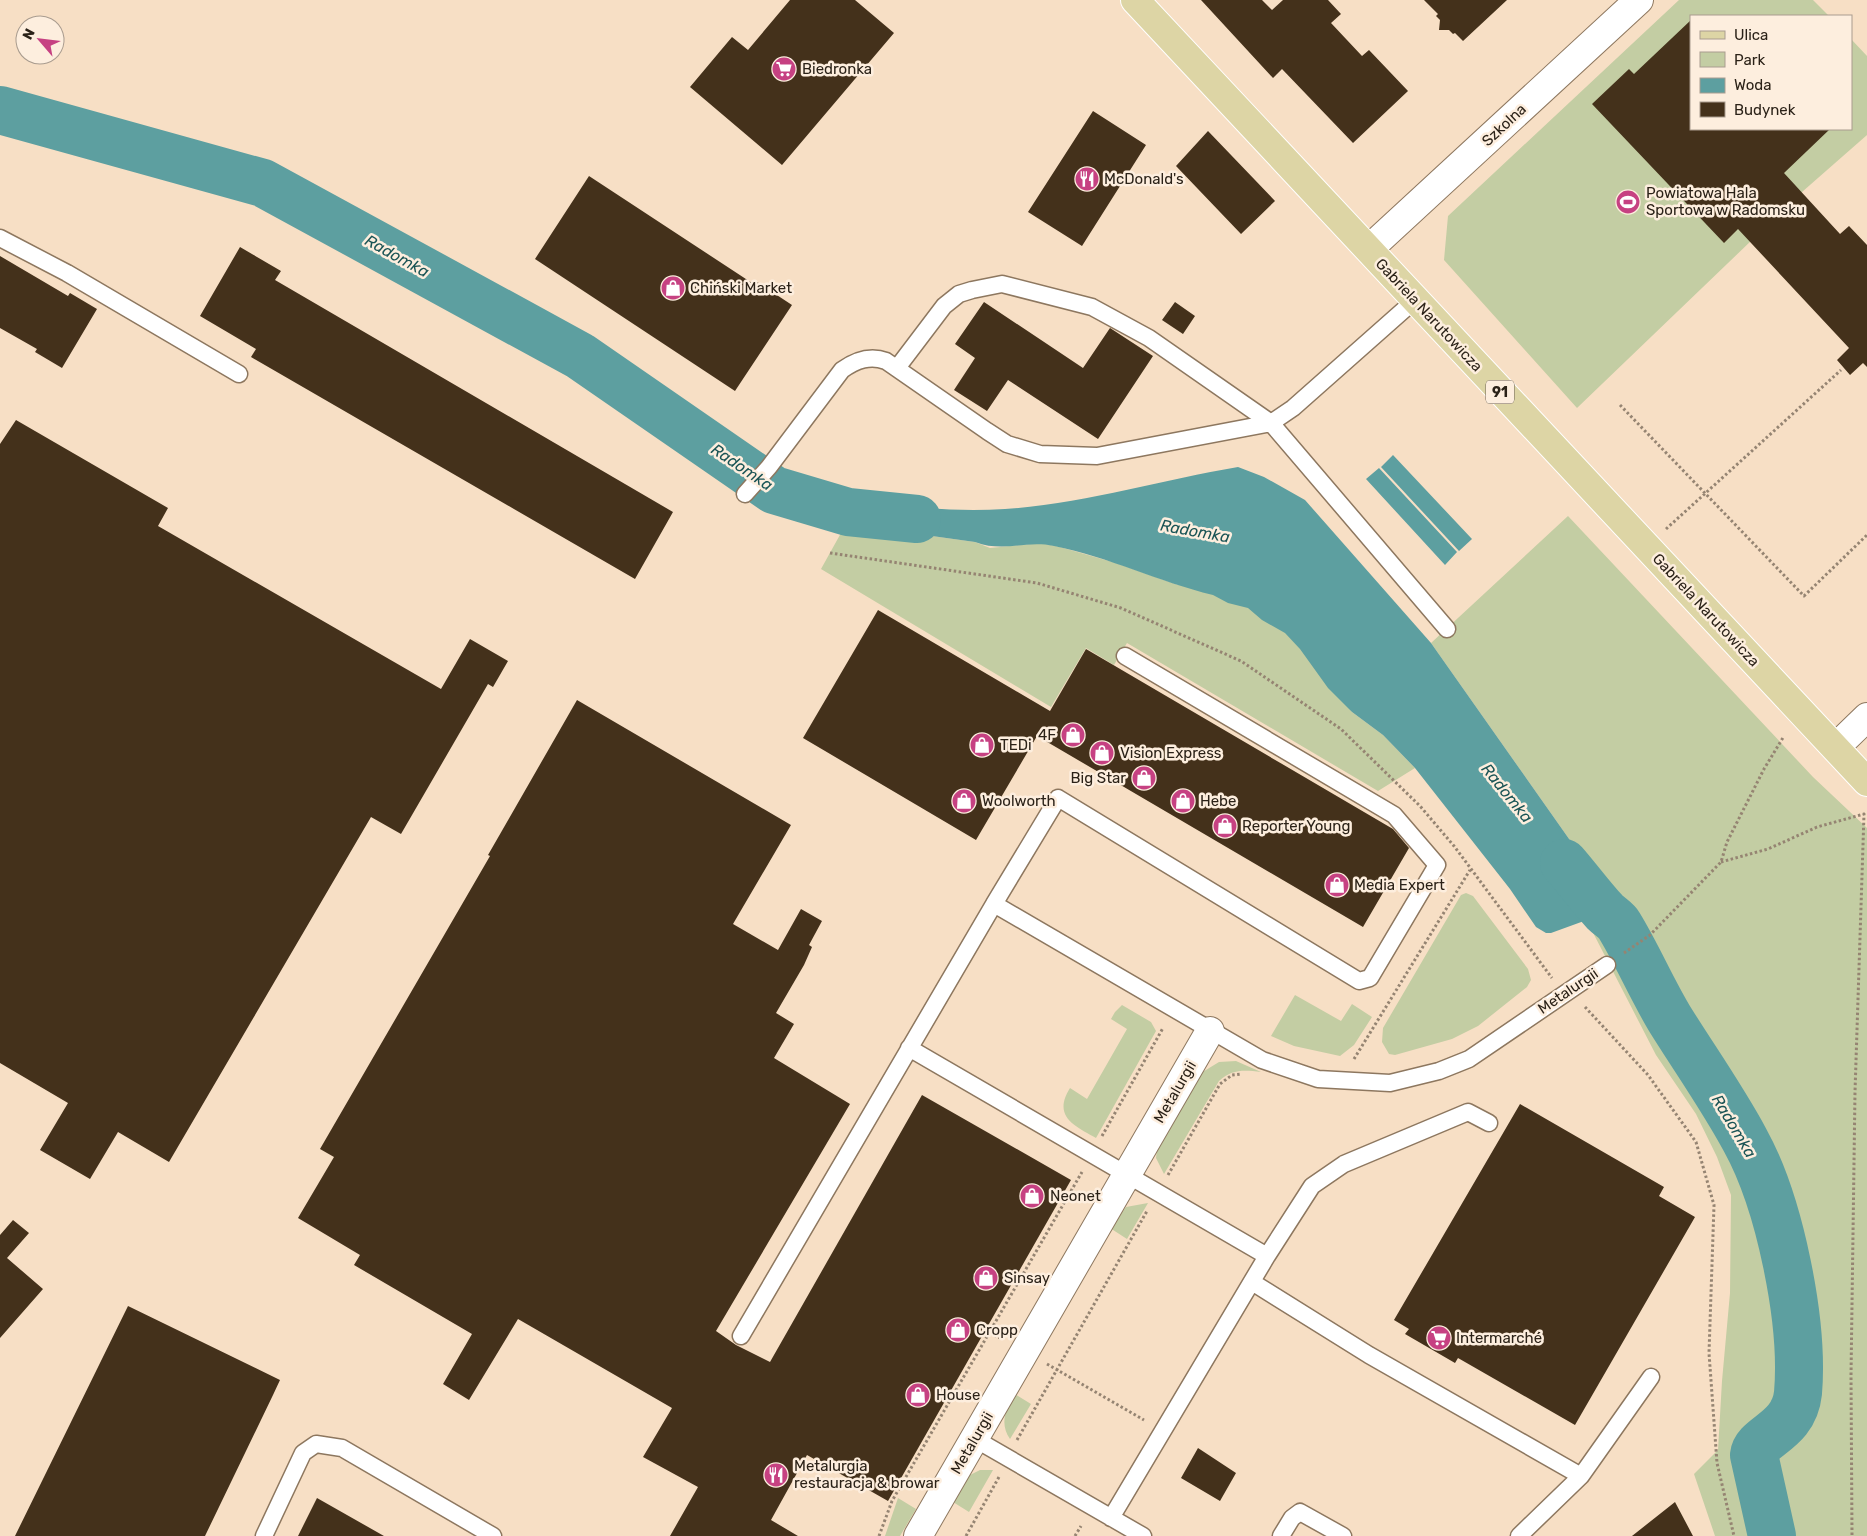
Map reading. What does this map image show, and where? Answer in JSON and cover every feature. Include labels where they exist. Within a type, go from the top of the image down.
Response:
[{"type":"main road","name":"Gabriela Narutowicza","points":[[1135,0],[1867,782]]},
{"type":"street","name":"Szkolna","points":[[1369,249],[1638,0]]},
{"type":"street","points":[[1836,748],[1867,717]]},
{"type":"street","name":"Metalurgii","points":[[918,1536],[1210,1031]]},
{"type":"lane","points":[[0,238],[67,273],[240,374]]},
{"type":"lane","points":[[897,368],[944,306],[958,294],[1002,284],[1092,307],[1149,338],[1271,423],[1447,629]]},
{"type":"lane","points":[[745,494],[769,467],[842,370],[852,362],[864,358],[879,358],[897,368],[1007,444],[1040,454],[1097,456],[1271,423],[1293,408],[1415,300]]},
{"type":"lane","points":[[741,1336],[1058,798],[1360,981],[1370,978],[1437,865],[1394,815],[1125,656]]},
{"type":"lane","points":[[994,904],[1210,1031]]},
{"type":"lane","name":"Metalurgii","points":[[1210,1031],[1262,1060],[1318,1079],[1390,1083],[1439,1072],[1468,1059],[1607,965]]},
{"type":"lane","points":[[909,1048],[1267,1256]]},
{"type":"lane","points":[[1111,1518],[1267,1256],[1312,1186],[1344,1164],[1468,1112],[1489,1123]]},
{"type":"lane","points":[[1252,1282],[1369,1355],[1581,1476]]},
{"type":"lane","points":[[1519,1536],[1581,1476],[1652,1377]]},
{"type":"lane","points":[[975,1439],[1143,1536]]},
{"type":"lane","points":[[264,1536],[303,1453],[316,1444],[342,1448],[493,1536]]},
{"type":"lane","points":[[1281,1536],[1292,1518],[1300,1512],[1343,1536]]},
{"type":"path","points":[[1665,530],[1841,370]]},
{"type":"path","points":[[1620,405],[1804,596],[1867,535]]},
{"type":"path","points":[[1607,965],[1650,935],[1721,862],[1727,842],[1764,770],[1784,736]]},
{"type":"path","points":[[1721,862],[1768,849],[1817,827],[1864,814],[1855,1092],[1851,1376],[1852,1536]]},
{"type":"path","points":[[1354,1061],[1470,870]]},
{"type":"path","points":[[1584,1006],[1648,1075],[1696,1142],[1714,1205],[1708,1352],[1717,1463],[1734,1536]]},
{"type":"path","points":[[879,1536],[892,1501],[987,1331],[1092,1154],[1165,1025]]},
{"type":"path","points":[[966,1536],[997,1480],[1006,1458],[1220,1084],[1232,1074],[1245,1074]]},
{"type":"path","points":[[987,1331],[1057,1369],[1163,1432]]},
{"type":"green space","name":"Powiatowa Hala Sportowa w Radomsku","points":[[1679,0],[1813,0],[1828,15],[1690,15],[1690,130],[1852,130],[1852,40],[1867,56],[1867,135],[1802,192],[1577,408],[1444,260],[1448,216]]},
{"type":"green space","points":[[1568,516],[1813,777],[1867,828],[1867,1536],[1715,1536],[1694,1474],[1718,1450],[1730,1293],[1731,1195],[1717,1157],[1696,1114],[1656,1055],[1587,921],[1606,913],[1605,890],[1431,643]]},
{"type":"green space","points":[[846,524],[975,542],[990,548],[1041,543],[1116,563],[1178,585],[1249,584],[1352,712],[1383,735],[1415,768],[1378,791],[1127,643],[1114,665],[1086,648],[1051,707],[821,569]]},
{"type":"green space","points":[[1466,893],[1473,896],[1528,969],[1531,980],[1527,987],[1478,1026],[1452,1039],[1395,1055],[1389,1054],[1382,1042],[1383,1028],[1461,895]]},
{"type":"green space","points":[[1295,995],[1341,1021],[1352,1004],[1372,1017],[1354,1045],[1340,1056],[1294,1046],[1271,1036]]},
{"type":"green space","points":[[1122,1005],[1151,1022],[1156,1031],[1096,1138],[1074,1125],[1068,1119],[1064,1106],[1065,1098],[1070,1088],[1087,1099],[1127,1029],[1111,1019]]},
{"type":"green space","points":[[1236,1061],[1261,1072],[1238,1071],[1229,1074],[1219,1081],[1164,1174],[1156,1158],[1157,1150],[1201,1073],[1219,1062]]},
{"type":"green space","points":[[1148,1203],[1127,1239],[1110,1228],[1126,1207]]},
{"type":"green space","points":[[1015,1394],[1031,1404],[1010,1439],[1004,1422],[1009,1405]]},
{"type":"green space","points":[[980,1470],[993,1470],[969,1512],[953,1502],[968,1476]]},
{"type":"green space","points":[[898,1498],[916,1509],[900,1536],[885,1536]]},
{"type":"water","points":[[1393,455],[1472,539],[1459,551],[1381,467]]},
{"type":"water","points":[[1238,467],[1264,477],[1305,500],[1431,643],[1605,890],[1606,913],[1551,933],[1546,933],[1536,927],[1510,889],[1415,768],[1383,735],[1352,712],[1328,688],[1300,649],[1285,633],[1262,620],[1248,608],[1228,603],[1213,595],[1094,556],[1054,546],[1034,544],[1005,547],[986,545],[846,524],[860,499],[932,508],[1005,509],[1093,497]]},
{"type":"water","points":[[1379,468],[1457,552],[1445,565],[1366,479]]},
{"type":"building","name":"Biedronka","points":[[790,0],[855,0],[894,33],[782,165],[690,87],[732,37],[748,50]]},
{"type":"building","points":[[1201,0],[1262,0],[1272,10],[1283,0],[1328,0],[1341,14],[1331,23],[1362,56],[1369,50],[1408,91],[1353,143],[1282,69],[1273,78]]},
{"type":"building","points":[[1424,0],[1507,0],[1463,41],[1449,30],[1439,30],[1440,20],[1436,16],[1438,14]]},
{"type":"building","name":"Powiatowa Hala Sportowa w Radomsku","points":[[1690,21],[1690,130],[1829,130],[1784,173],[1840,234],[1849,226],[1867,245],[1867,367],[1863,363],[1850,375],[1837,360],[1849,348],[1738,229],[1724,243],[1592,104],[1629,69],[1634,74]]},
{"type":"building","name":"McDonald's","points":[[1093,111],[1146,145],[1082,246],[1028,212]]},
{"type":"building","points":[[1208,131],[1275,201],[1241,234],[1176,166]]},
{"type":"building","name":"Chiński Market","points":[[589,176],[752,283],[754,280],[792,305],[735,391],[535,259]]},
{"type":"building","points":[[240,247],[281,271],[275,280],[673,512],[635,579],[251,357],[256,349],[200,316]]},
{"type":"building","points":[[0,256],[68,296],[70,293],[97,309],[62,368],[35,352],[37,349],[0,328]]},
{"type":"building","points":[[984,302],[1083,368],[1110,328],[1153,356],[1098,439],[1008,380],[987,411],[954,390],[975,358],[955,344]]},
{"type":"building","points":[[1175,302],[1195,316],[1183,334],[1162,320]]},
{"type":"building","points":[[16,420],[168,508],[158,526],[441,689],[470,639],[508,661],[493,687],[488,684],[401,834],[371,817],[169,1162],[118,1132],[90,1179],[40,1150],[68,1103],[0,1063],[0,444]]},
{"type":"building","points":[[878,610],[1050,711],[1086,649],[1393,829],[1409,848],[1363,927],[1037,736],[976,840],[803,738]]},
{"type":"building","points":[[577,700],[791,825],[733,924],[778,950],[801,909],[822,921],[809,945],[812,947],[804,965],[776,1013],[794,1024],[774,1058],[850,1104],[716,1331],[736,1345],[770,1362],[922,1095],[1071,1180],[888,1501],[807,1455],[771,1520],[798,1536],[670,1536],[698,1487],[643,1457],[672,1408],[518,1319],[469,1400],[443,1384],[472,1334],[354,1265],[360,1255],[298,1218],[334,1157],[320,1149],[490,856],[488,855]]},
{"type":"building","points":[[1520,1104],[1664,1187],[1659,1196],[1695,1217],[1575,1425],[1458,1358],[1455,1363],[1405,1334],[1409,1329],[1394,1320]]},
{"type":"building","points":[[13,1220],[29,1233],[7,1258],[43,1289],[0,1338],[0,1235]]},
{"type":"building","points":[[128,1306],[280,1380],[205,1536],[15,1536]]},
{"type":"building","points":[[1198,1448],[1236,1473],[1220,1501],[1181,1478]]},
{"type":"building","points":[[317,1498],[384,1536],[298,1536]]},
{"type":"building","points":[[1675,1502],[1693,1536],[1632,1536]]},
{"type":"waterway","name":"Radomka","points":[[0,110],[263,183],[580,356],[774,490],[848,512],[917,519]]},
{"type":"waterway","name":"Radomka","points":[[1564,863],[1607,914],[1619,925],[1664,1009],[1737,1125],[1758,1166],[1769,1196],[1787,1264],[1793,1298],[1799,1364],[1798,1393],[1795,1406],[1783,1425],[1756,1448],[1754,1455],[1772,1536]]},
{"type":"place","name":"Biedronka","points":[[784,69]]},
{"type":"place","name":"McDonald's","points":[[1087,179]]},
{"type":"place","name":"Powiatowa Hala Sportowa w Radomsku","points":[[1628,202]]},
{"type":"place","name":"Chiński Market","points":[[673,288]]},
{"type":"place","name":"4F","points":[[1073,735]]},
{"type":"place","name":"TEDi","points":[[982,745]]},
{"type":"place","name":"Vision Express","points":[[1102,753]]},
{"type":"place","name":"Big Star","points":[[1144,778]]},
{"type":"place","name":"Woolworth","points":[[964,801]]},
{"type":"place","name":"Hebe","points":[[1183,801]]},
{"type":"place","name":"Reporter Young","points":[[1225,826]]},
{"type":"place","name":"Media Expert","points":[[1337,885]]},
{"type":"place","name":"Neonet","points":[[1032,1196]]},
{"type":"place","name":"Sinsay","points":[[986,1278]]},
{"type":"place","name":"Cropp","points":[[958,1330]]},
{"type":"place","name":"Intermarché","points":[[1439,1338]]},
{"type":"place","name":"House","points":[[918,1395]]},
{"type":"place","name":"Metalurgia restauracja & browar","points":[[776,1475]]}]
